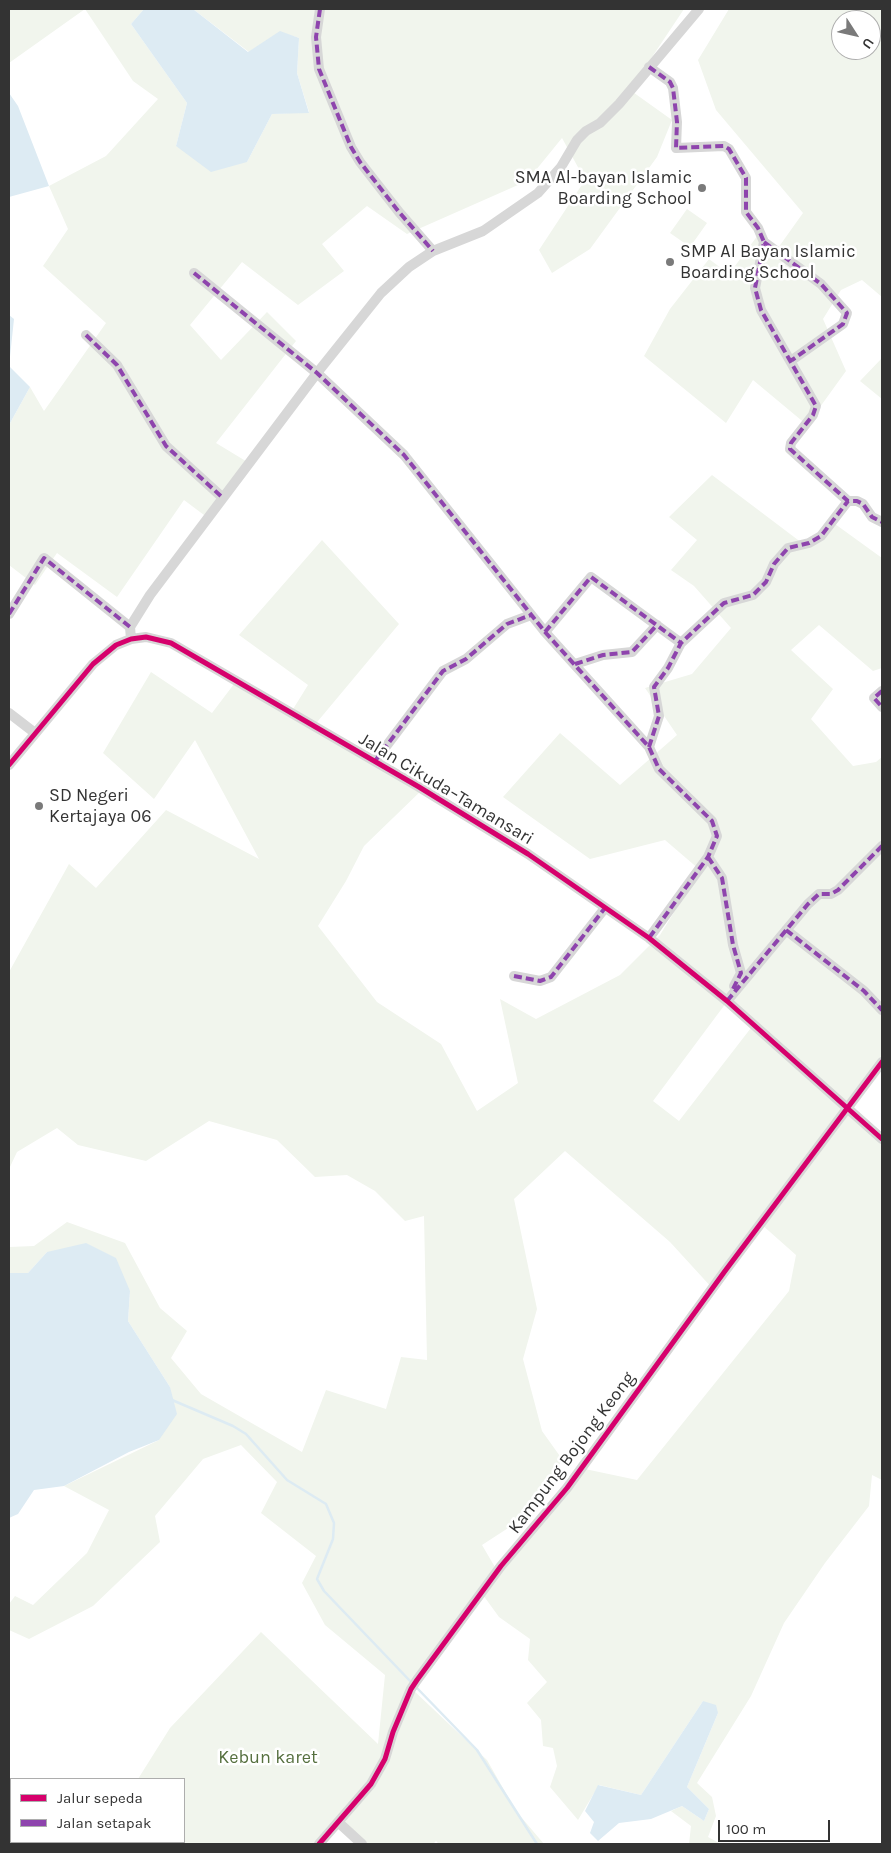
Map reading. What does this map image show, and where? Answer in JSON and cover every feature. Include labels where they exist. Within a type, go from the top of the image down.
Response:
[{"type":"street","points":[[320,9],[316,36],[319,69],[351,147],[398,212],[433,251]]},
{"type":"street","points":[[131,639],[130,626],[150,595],[317,373],[386,287],[409,267],[433,251],[483,231],[538,193],[561,167],[577,140],[586,131],[600,123],[699,9]]},
{"type":"street","points":[[649,67],[670,82],[673,88],[677,122],[676,148],[724,146],[728,149],[746,178],[746,212],[758,228],[764,242],[821,284],[847,313],[843,324],[792,360]]},
{"type":"street","points":[[764,242],[755,288],[761,310],[813,396],[816,410],[791,443],[790,448],[848,501],[857,501],[863,504],[872,517],[882,522]]},
{"type":"street","points":[[194,273],[317,373],[404,455],[545,632],[576,664],[649,747],[659,769],[712,821],[717,836],[708,857],[649,938]]},
{"type":"street","points":[[86,335],[117,365],[166,446],[223,498]]},
{"type":"street","points":[[649,747],[660,716],[654,687],[668,668],[681,643],[724,603],[753,595],[766,582],[774,564],[788,548],[809,543],[821,536],[848,501]]},
{"type":"street","points":[[9,614],[44,558],[130,626]]},
{"type":"street","points":[[545,632],[592,577],[681,643]]},
{"type":"street","points":[[375,761],[443,671],[466,659],[507,624],[531,615]]},
{"type":"street","points":[[576,664],[603,655],[632,652],[657,625]]},
{"type":"street","name":"Jalan Cikuda–Tamansari","points":[[9,765],[105,653],[116,645],[131,639],[146,637],[171,643],[375,761],[528,854],[649,938],[727,1000],[882,1139]]},
{"type":"street","points":[[882,691],[874,698],[882,707]]},
{"type":"street","points":[[9,713],[35,734]]},
{"type":"street","points":[[727,1000],[819,894],[832,894],[838,890],[882,846]]},
{"type":"street","points":[[708,857],[722,878],[733,945],[740,973],[727,1000]]},
{"type":"street","points":[[514,976],[540,981],[551,977],[605,908]]},
{"type":"street","points":[[786,930],[864,991],[882,1010]]},
{"type":"street","name":"Kampung Bojong Keong","points":[[319,1844],[372,1784],[386,1759],[393,1732],[414,1684],[501,1566],[567,1488],[846,1108],[882,1062]]},
{"type":"street","points":[[338,1822],[362,1844]]},
{"type":"green space","points":[[9,9],[85,9],[9,63]]},
{"type":"green space","points":[[85,9],[144,9],[131,24],[187,103],[176,146],[247,162],[272,114],[309,112],[297,73],[299,38],[280,32],[249,52],[193,9],[684,9],[630,90],[672,120],[657,157],[590,249],[552,273],[539,250],[585,180],[562,138],[527,181],[407,234],[367,206],[322,244],[344,271],[298,305],[242,262],[190,325],[221,360],[267,312],[296,341],[216,443],[249,463],[208,518],[184,500],[117,597],[57,553],[35,585],[9,565],[9,425],[30,387],[44,411],[106,323],[43,266],[68,229],[49,186],[106,156],[158,99],[133,81]]},
{"type":"green space","points":[[729,9],[882,9],[882,297],[862,280],[841,290],[823,319],[846,371],[807,425],[753,380],[726,423],[644,356],[670,309],[709,259],[729,274],[758,235],[778,248],[803,213],[716,110],[698,60]]},
{"type":"green space","points":[[687,209],[707,223],[690,247],[670,233]]},
{"type":"green space","points":[[882,358],[882,399],[860,381]]},
{"type":"green space","name":"Kebun karet","points":[[712,475],[806,546],[835,524],[882,558],[882,668],[873,671],[819,625],[791,650],[833,689],[811,719],[853,766],[876,762],[882,757],[882,1061],[848,1107],[882,1137],[882,1480],[872,1475],[869,1506],[825,1563],[784,1623],[751,1696],[697,1783],[712,1797],[716,1816],[708,1837],[721,1844],[689,1844],[691,1826],[671,1811],[682,1806],[704,1821],[709,1809],[687,1787],[718,1713],[703,1701],[641,1795],[599,1785],[578,1820],[550,1787],[557,1766],[553,1748],[543,1746],[541,1720],[527,1703],[547,1682],[528,1660],[530,1639],[499,1617],[483,1595],[412,1689],[487,1760],[516,1811],[544,1844],[439,1844],[436,1841],[433,1844],[363,1844],[337,1820],[316,1844],[96,1844],[185,1843],[185,1778],[139,1778],[170,1728],[261,1632],[378,1744],[385,1675],[325,1625],[302,1583],[316,1556],[261,1513],[277,1482],[241,1445],[203,1459],[155,1516],[160,1542],[93,1606],[29,1639],[9,1630],[9,1604],[15,1596],[33,1605],[87,1553],[109,1510],[64,1486],[159,1440],[170,1387],[128,1321],[130,1291],[47,1252],[28,1273],[9,1273],[9,1247],[34,1246],[67,1222],[125,1243],[160,1308],[187,1331],[171,1358],[201,1394],[302,1452],[326,1390],[386,1409],[401,1357],[427,1360],[424,1216],[405,1221],[375,1191],[347,1175],[315,1177],[277,1140],[209,1121],[146,1161],[78,1145],[57,1128],[17,1152],[9,1169],[9,972],[69,864],[96,888],[166,810],[259,859],[195,740],[154,799],[103,753],[151,672],[212,713],[234,684],[290,714],[308,685],[239,635],[322,540],[399,624],[313,727],[424,788],[364,846],[346,881],[318,926],[377,1002],[441,1044],[477,1111],[518,1083],[500,999],[536,1019],[620,975],[660,935],[700,870],[665,840],[590,859],[503,797],[560,733],[620,785],[677,735],[645,688],[692,674],[731,628],[694,586],[671,570],[697,540],[669,517]],"holes":[[[729,999],[754,1024],[679,1121],[653,1101]],[[565,1151],[670,1242],[713,1289],[761,1224],[796,1255],[789,1291],[637,1480],[585,1469],[499,1574],[482,1545],[539,1508],[562,1459],[542,1431],[523,1359],[537,1309],[514,1199]]]},
{"type":"green space","points":[[10,1802],[10,1843],[73,1844],[9,1844]]},
{"type":"shaded area","points":[[144,9],[193,9],[248,52],[280,31],[299,38],[297,73],[309,113],[272,114],[247,162],[211,172],[176,146],[187,103],[131,24]]},
{"type":"shaded area","points":[[9,93],[18,106],[49,186],[9,197]]},
{"type":"shaded area","points":[[9,315],[14,319],[9,366]]},
{"type":"shaded area","points":[[9,366],[30,387],[9,425]]},
{"type":"shaded area","points":[[86,1243],[116,1258],[130,1291],[128,1321],[170,1387],[177,1414],[159,1440],[129,1452],[64,1486],[34,1490],[18,1514],[9,1518],[9,1273],[28,1273],[47,1252]]},
{"type":"shaded area","points":[[703,1701],[716,1705],[718,1713],[687,1787],[709,1809],[704,1821],[682,1806],[651,1819],[619,1823],[598,1841],[590,1833],[594,1822],[585,1811],[598,1785],[641,1795]]},
{"type":"waterway","points":[[172,1400],[233,1426],[246,1434],[287,1480],[326,1504],[334,1523],[333,1539],[317,1579],[324,1591],[412,1683]]},
{"type":"waterway","points":[[416,1687],[477,1750],[537,1844]]},
{"type":"marked path","points":[[320,9],[316,37],[319,69],[351,147],[360,162],[399,212],[433,251]]},
{"type":"marked path","points":[[649,67],[670,82],[673,88],[677,122],[676,148],[724,146],[729,149],[746,178],[746,212],[758,228],[764,242],[755,288],[761,310],[816,406],[813,415],[791,443],[790,449],[848,501],[857,501],[863,504],[872,517],[882,522]]},
{"type":"marked path","points":[[764,242],[821,284],[847,313],[843,324],[792,360]]},
{"type":"marked path","points":[[194,273],[317,373],[404,455],[545,632],[649,747],[659,769],[712,821],[717,836],[708,857],[649,938]]},
{"type":"marked path","points":[[86,335],[117,365],[166,446],[223,498]]},
{"type":"marked path","points":[[649,747],[659,716],[654,687],[668,668],[681,643],[724,603],[753,595],[766,582],[774,564],[788,548],[809,543],[821,536],[848,501]]},
{"type":"marked path","points":[[9,614],[44,558],[130,627]]},
{"type":"marked path","points":[[545,632],[591,577],[681,643]]},
{"type":"marked path","points":[[375,761],[443,671],[466,659],[507,624],[531,615]]},
{"type":"marked path","points":[[575,664],[603,655],[632,652],[657,625]]},
{"type":"marked path","points":[[882,691],[874,698],[882,707]]},
{"type":"marked path","points":[[727,1001],[808,904],[819,894],[831,894],[838,890],[882,846]]},
{"type":"marked path","points":[[708,857],[722,878],[733,945],[741,973],[733,989]]},
{"type":"marked path","points":[[514,976],[540,981],[551,977],[605,908]]},
{"type":"marked path","points":[[786,930],[864,991],[882,1010]]},
{"type":"cycle path","points":[[9,765],[93,664],[116,645],[131,639],[146,637],[171,643],[419,787],[528,854],[649,938],[727,1001],[882,1139]]},
{"type":"cycle path","points":[[319,1844],[371,1784],[385,1759],[393,1732],[411,1689],[417,1680],[501,1566],[567,1488],[725,1271],[882,1062]]},
{"type":"place","name":"SMA Al-bayan Islamic Boarding School","points":[[702,188]]},
{"type":"place","name":"SMP Al Bayan Islamic Boarding School","points":[[670,262]]},
{"type":"place","name":"SD Negeri Kertajaya 06","points":[[39,806]]}]
